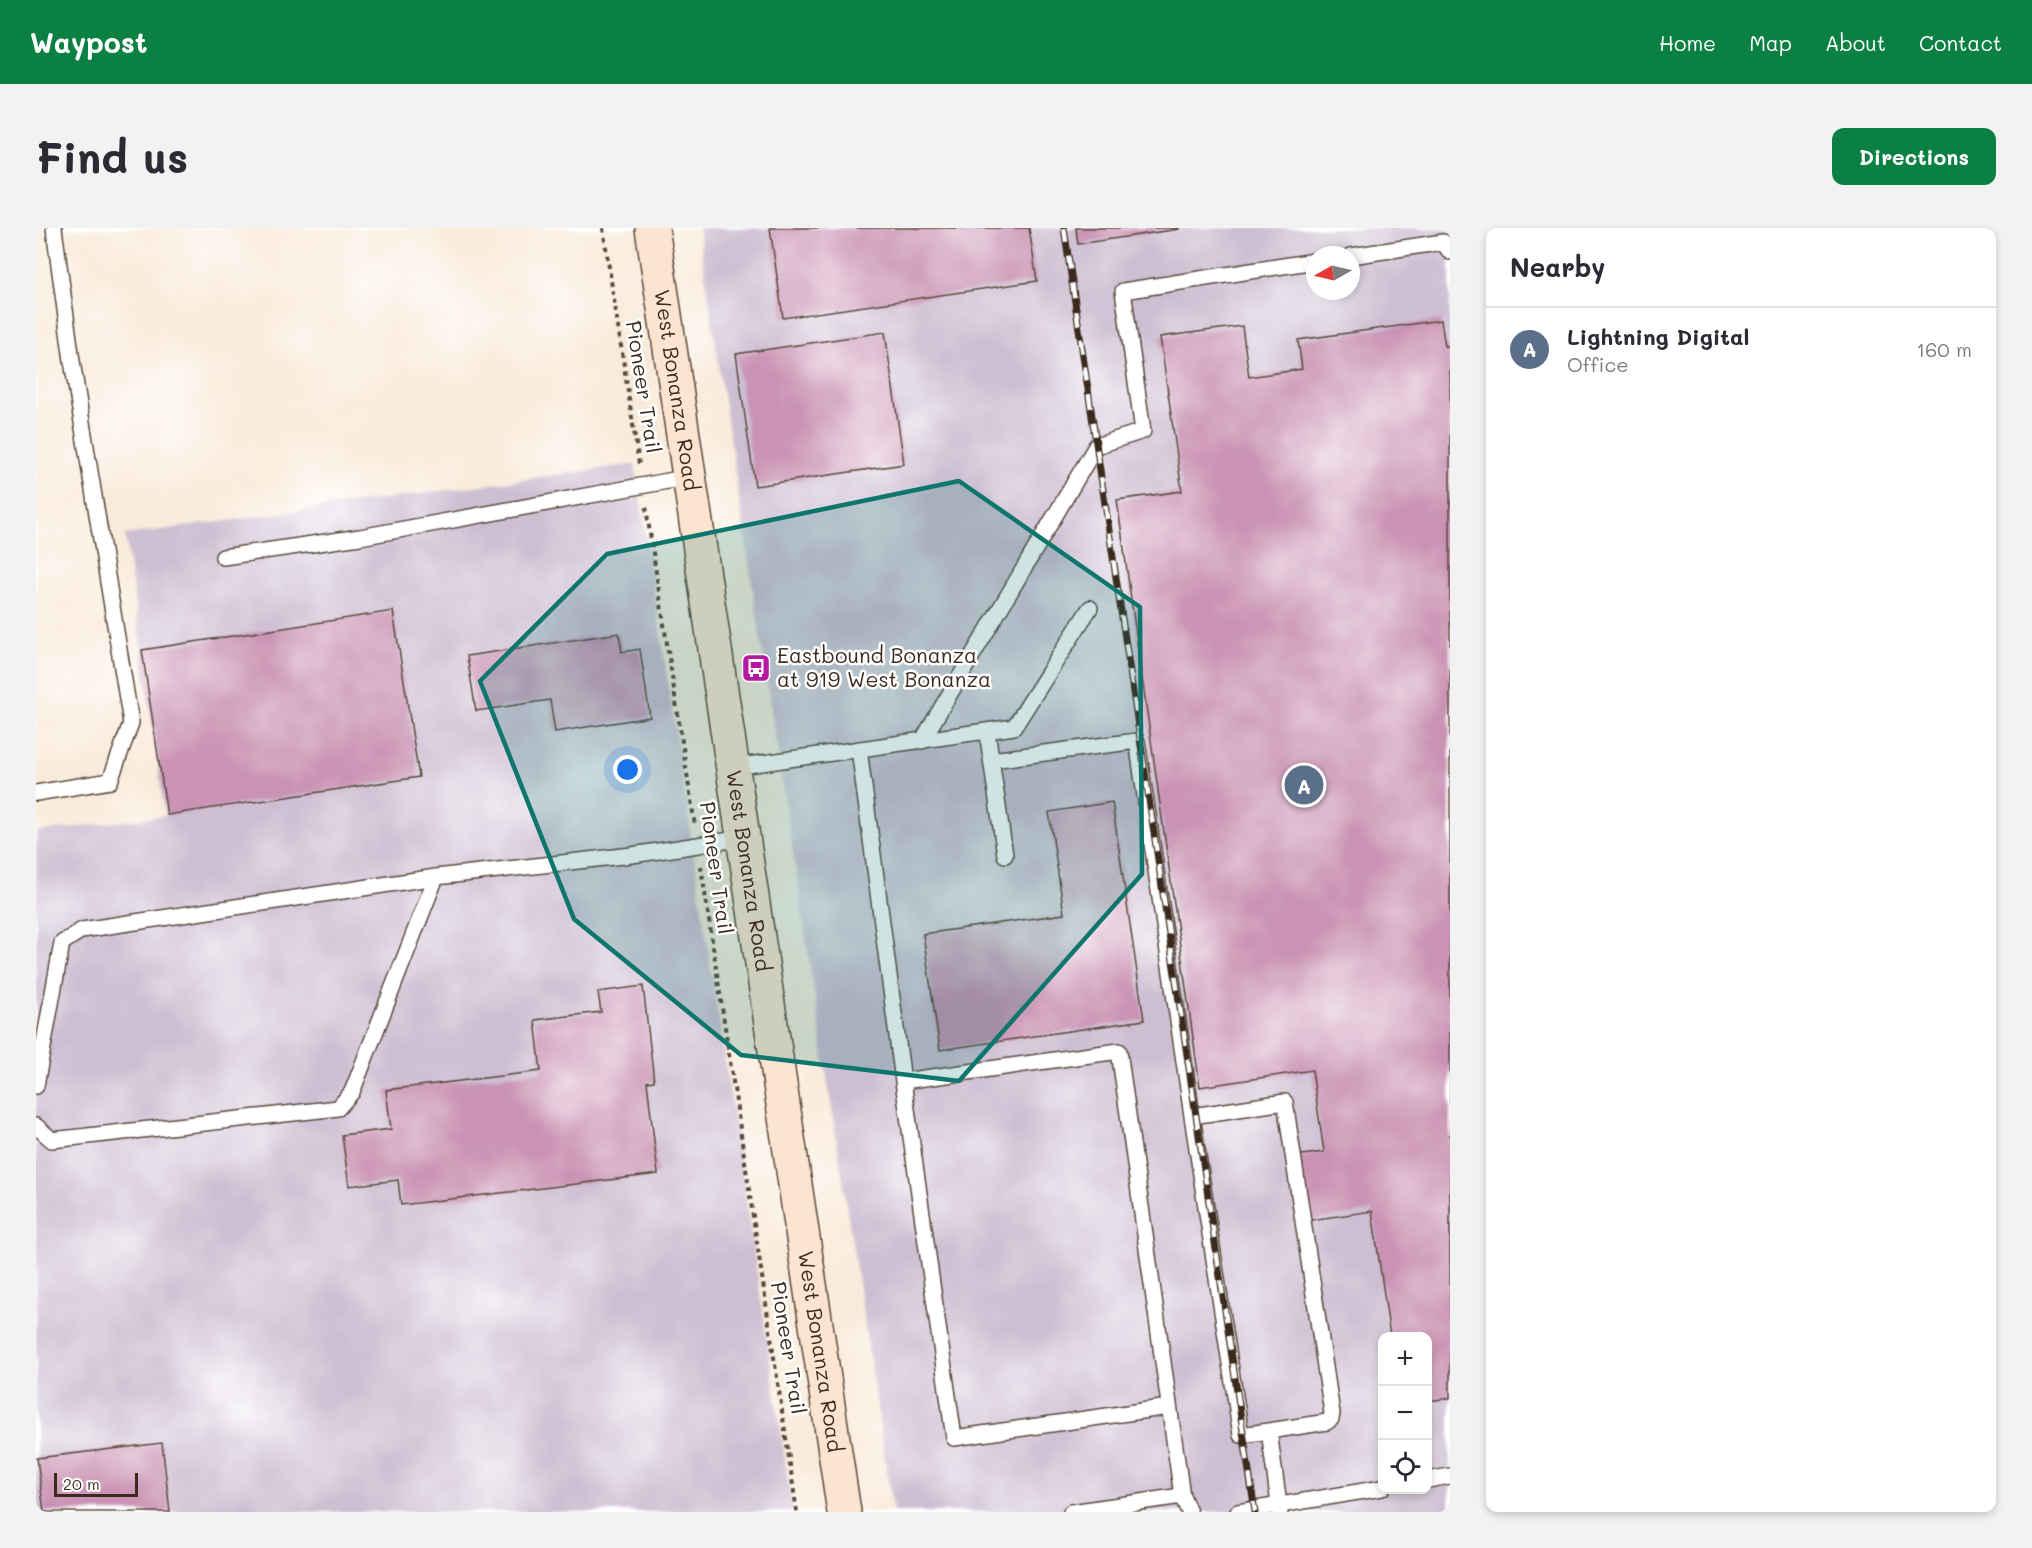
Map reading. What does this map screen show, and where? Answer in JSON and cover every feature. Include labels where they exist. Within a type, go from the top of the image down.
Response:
[{"type":"main road","name":"West Bonanza Road","points":[[652,228],[844,1512]]},
{"type":"lane","points":[[36,793],[110,781],[131,723],[72,361],[54,228]]},
{"type":"lane","points":[[1360,255],[1443,242],[1450,252]]},
{"type":"lane","points":[[922,741],[1096,446],[1143,431],[1123,291],[1306,262]]},
{"type":"lane","points":[[223,557],[360,537],[690,477]]},
{"type":"lane","points":[[734,767],[1014,727],[1090,608]]},
{"type":"lane","points":[[987,731],[1005,855]]},
{"type":"lane","points":[[991,760],[1137,741],[1192,1116],[1240,1435],[1327,1422],[1331,1419],[1332,1413],[1285,1102],[1192,1116]]},
{"type":"lane","points":[[859,749],[954,1438],[1169,1407]]},
{"type":"lane","points":[[36,1086],[62,943],[82,930],[436,877],[632,855],[744,838]]},
{"type":"lane","points":[[36,1126],[52,1140],[338,1108],[352,1092],[436,877]]},
{"type":"lane","points":[[903,1081],[1119,1051],[1182,1496],[1189,1512]]},
{"type":"lane","points":[[1269,1431],[1280,1509]]},
{"type":"lane","points":[[1432,1479],[1450,1476]]},
{"type":"lane","points":[[1239,1512],[1280,1509],[1378,1489]]},
{"type":"lane","points":[[1071,1512],[1182,1496]]},
{"type":"path","name":"Pioneer Trail","points":[[603,228],[698,844],[797,1512]]},
{"type":"highlighted area","points":[[959,481],[1140,607],[1142,874],[959,1081],[741,1055],[574,919],[480,681],[607,554]]},
{"type":"shaded area","points":[[698,228],[1450,228],[1450,1512],[893,1512]]},
{"type":"shaded area","points":[[635,464],[793,1512],[36,1512],[36,832],[165,816],[125,535]]},
{"type":"building","points":[[770,228],[1029,228],[1037,281],[783,318]]},
{"type":"building","points":[[1076,228],[1179,228],[1179,229],[1078,244]]},
{"type":"building","points":[[1441,320],[1445,346],[1450,346],[1450,1398],[1432,1400],[1432,1332],[1389,1332],[1372,1211],[1304,1221],[1294,1156],[1324,1152],[1312,1070],[1200,1087],[1117,500],[1182,491],[1160,337],[1242,326],[1249,377],[1302,369],[1298,340]]},
{"type":"building","points":[[885,332],[904,464],[755,486],[736,354]]},
{"type":"building","points":[[393,611],[419,777],[167,815],[142,650]]},
{"type":"building","points":[[619,633],[622,652],[640,649],[650,717],[555,732],[550,700],[476,711],[467,656]]},
{"type":"building","points":[[1112,802],[1144,1020],[940,1050],[923,934],[1064,914],[1049,812]]},
{"type":"building","points":[[643,986],[654,1081],[647,1082],[658,1174],[401,1205],[398,1180],[349,1186],[342,1135],[391,1129],[386,1090],[541,1071],[535,1020],[601,1012],[598,992]]},
{"type":"building","points":[[162,1443],[170,1512],[44,1512],[37,1458]]},
{"type":"railway","points":[[1064,228],[1255,1512]]},
{"type":"place","name":"Eastbound Bonanza at 919 West Bonanza","points":[[756,668]]},
{"type":"place","name":"Lightning Digital","points":[[1304,785]]}]
